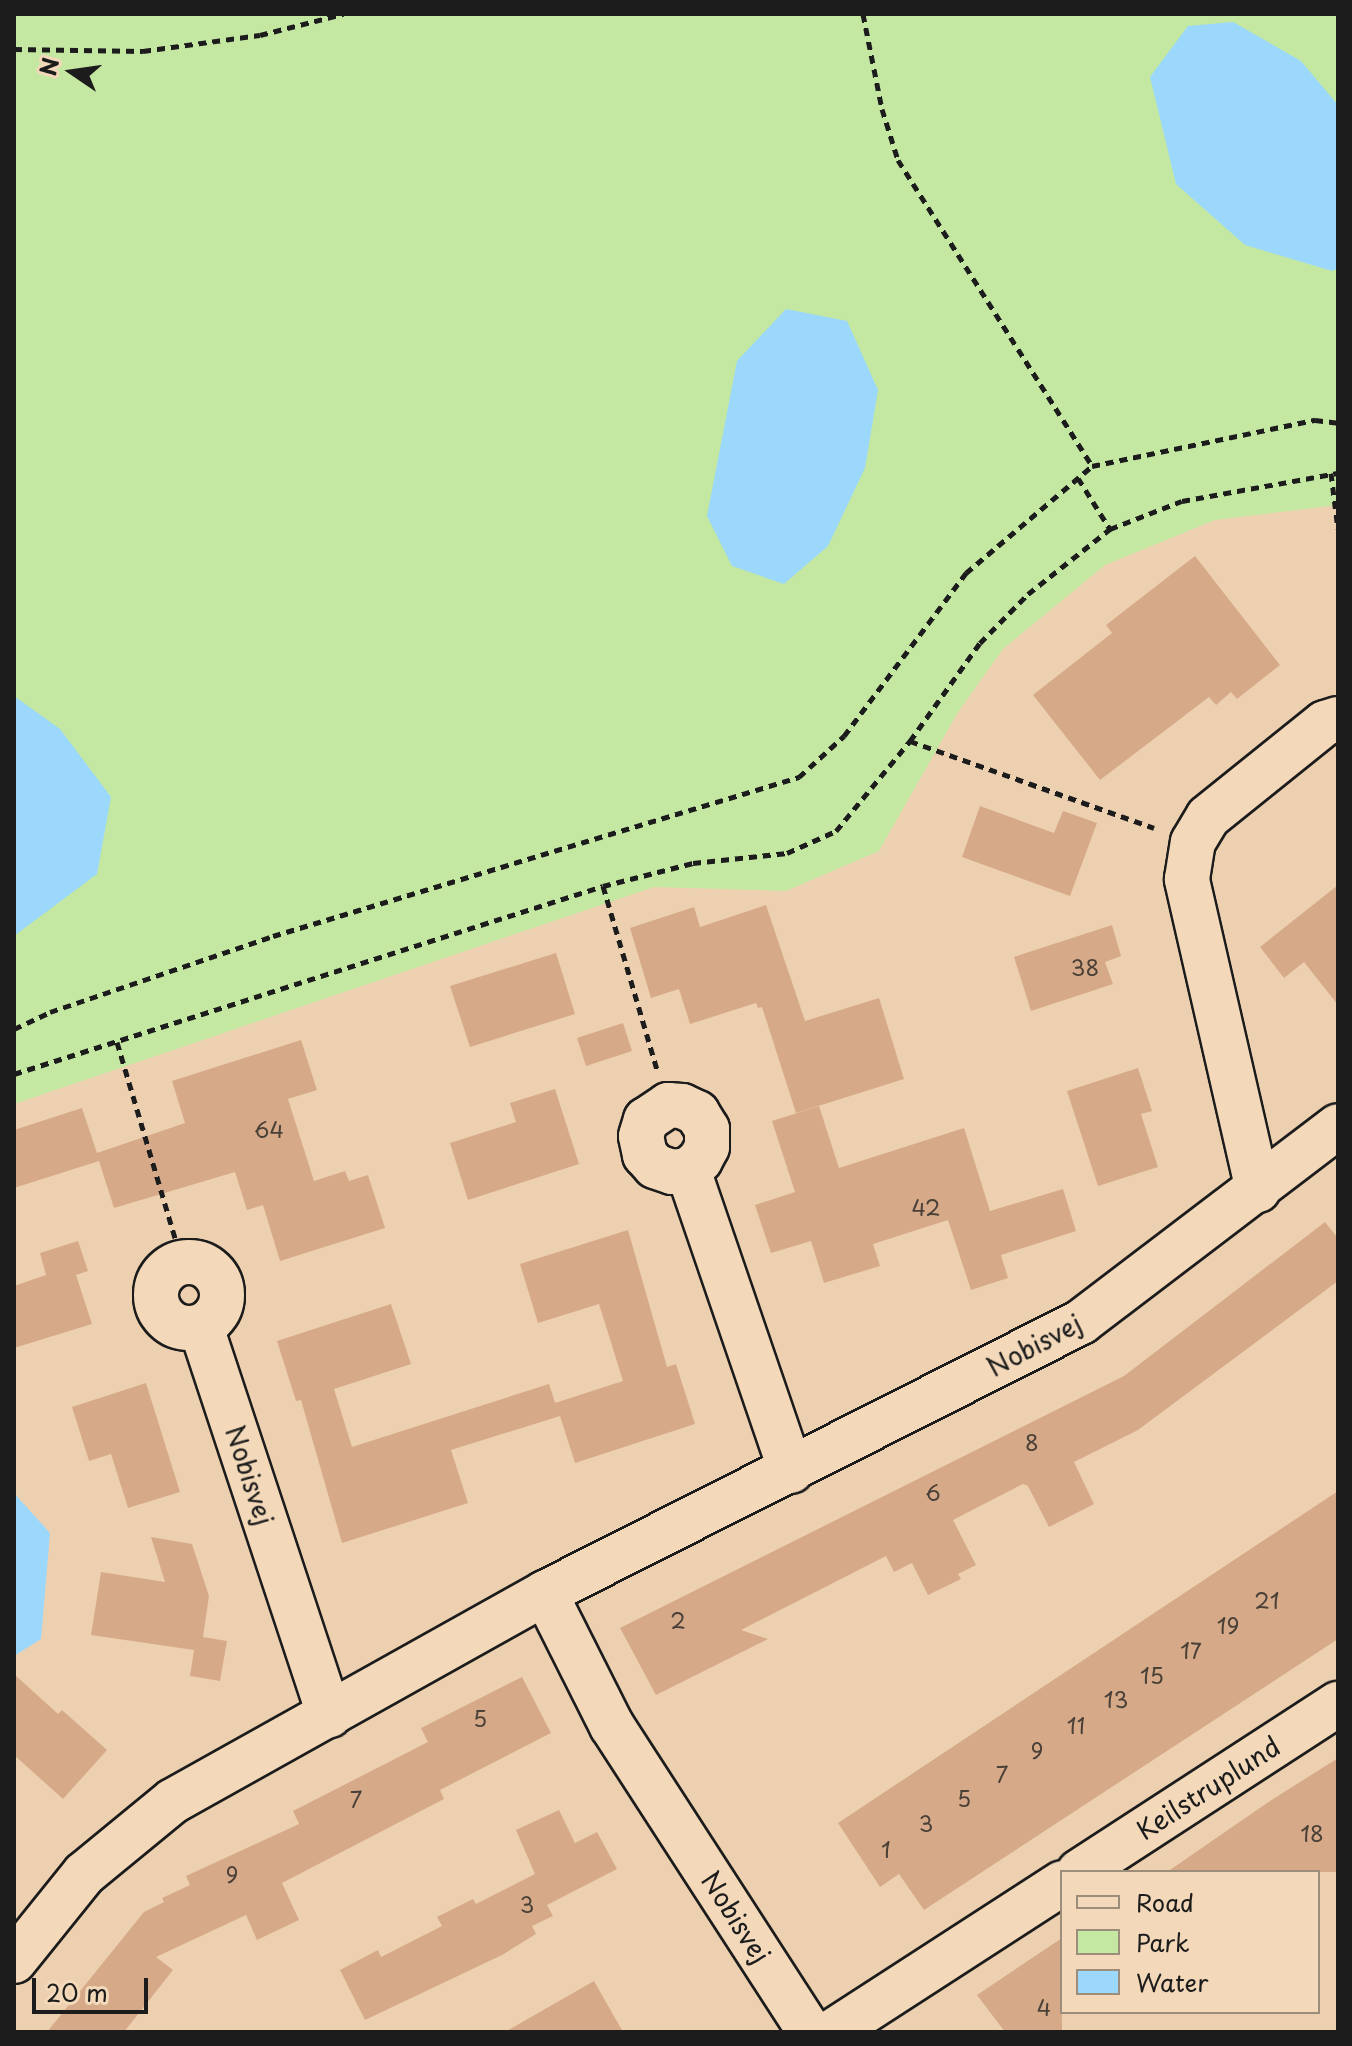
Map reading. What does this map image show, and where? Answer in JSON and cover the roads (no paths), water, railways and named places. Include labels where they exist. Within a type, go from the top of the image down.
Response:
[{"type":"street","points":[[1258,1190],[1187,879],[1193,842],[1208,817],[1325,723],[1338,719]]},
{"type":"street","points":[[668,1105],[682,1106],[697,1113],[707,1129],[707,1147],[700,1160],[688,1170],[791,1471]]},
{"type":"street","name":"Nobisvej","points":[[14,1961],[84,1874],[173,1801],[545,1593],[1081,1322],[1338,1126]]},
{"type":"street","name":"Nobisvej","points":[[182,1261],[161,1276],[156,1292],[160,1311],[170,1322],[186,1328],[201,1327],[329,1715]]},
{"type":"street","name":"Nobisvej","points":[[545,1593],[612,1726],[810,2032]]},
{"type":"street","name":"Keilstruplund","points":[[1082,1870],[1338,1704]]},
{"type":"street","points":[[832,2032],[1060,1884]]},
{"type":"water","points":[[1233,22],[1301,61],[1338,105],[1338,268],[1332,271],[1245,245],[1176,184],[1150,77],[1188,26]]},
{"type":"water","points":[[786,309],[847,321],[878,390],[865,468],[828,546],[784,584],[732,566],[707,516],[737,361]]},
{"type":"water","points":[[14,696],[60,729],[111,797],[97,874],[14,936]]},
{"type":"water","points":[[14,1493],[50,1533],[41,1639],[14,1656]]}]
